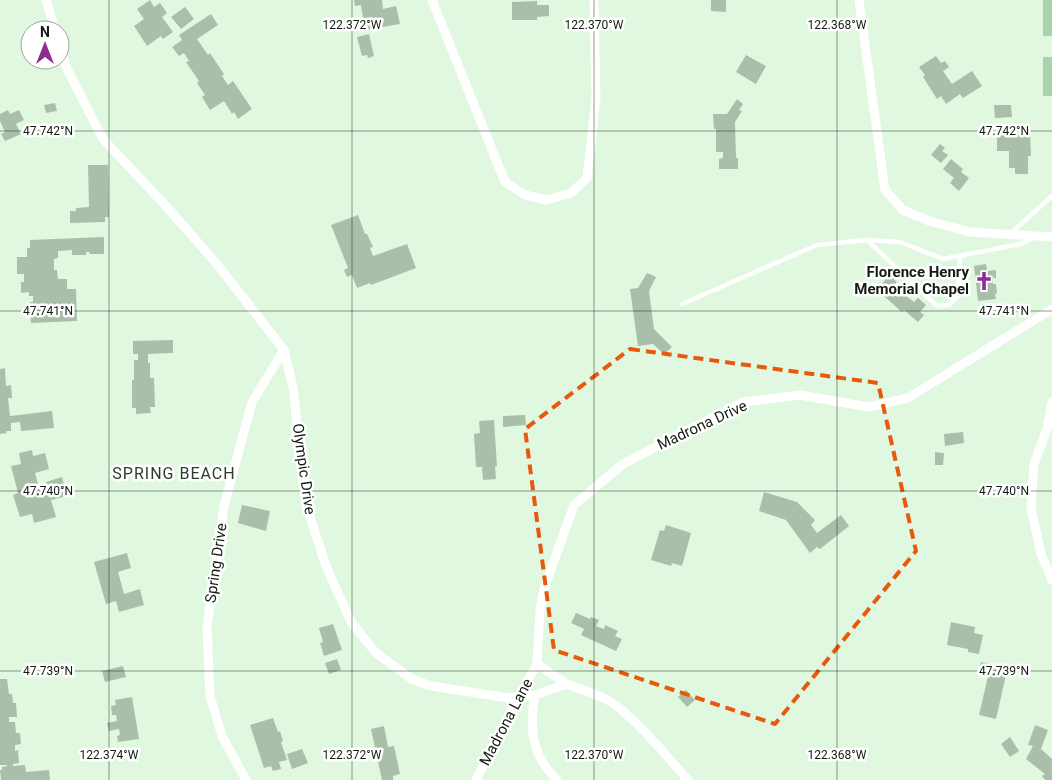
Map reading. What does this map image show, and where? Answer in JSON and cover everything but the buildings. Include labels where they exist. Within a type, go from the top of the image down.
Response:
[{"type":"street","points":[[46,0],[52,20]]},
{"type":"street","points":[[432,0],[504,182],[525,195],[547,200],[571,193],[587,178],[596,99],[594,0]]},
{"type":"street","points":[[859,0],[885,190],[903,210],[930,221],[970,232],[1052,237]]},
{"type":"street","name":"Olympic Drive","points":[[68,70],[103,139],[216,263],[284,350],[293,387],[306,505],[326,566],[351,622],[376,653],[412,679],[439,687],[509,698],[531,696],[567,684]]},
{"type":"street","name":"Madrona Drive","points":[[537,664],[540,611],[544,589],[574,505],[623,464],[743,402],[800,395],[869,407],[908,398],[1052,309]]},
{"type":"street","name":"Spring Drive","points":[[246,780],[222,736],[210,696],[207,626],[224,506],[249,412],[252,402],[284,350]]},
{"type":"street","points":[[1052,402],[1047,429],[1034,464],[1030,508],[1041,554],[1052,580]]},
{"type":"street","points":[[537,664],[567,684],[610,701],[628,715],[688,780]]},
{"type":"street","name":"Madrona Lane","points":[[476,780],[537,664]]},
{"type":"street","points":[[531,696],[532,735],[544,765],[557,780]]},
{"type":"lane","points":[[1009,234],[1052,196]]},
{"type":"lane","points":[[682,304],[817,245],[867,240],[900,242],[943,259],[1021,244],[1035,236]]},
{"type":"lane","points":[[867,240],[937,306],[950,305],[958,296],[960,256]]},
{"type":"highlighted area","points":[[630,349],[878,383],[916,551],[775,724],[554,650],[525,429]]},
{"type":"green space","points":[[1043,0],[1052,0],[1052,36],[1043,36]]},
{"type":"green space","points":[[1043,57],[1052,57],[1052,96],[1043,96]]},
{"type":"place","name":"Florence Henry Memorial Chapel","points":[[984,281]]},
{"type":"district","name":"SPRING BEACH","points":[[174,473]]}]
